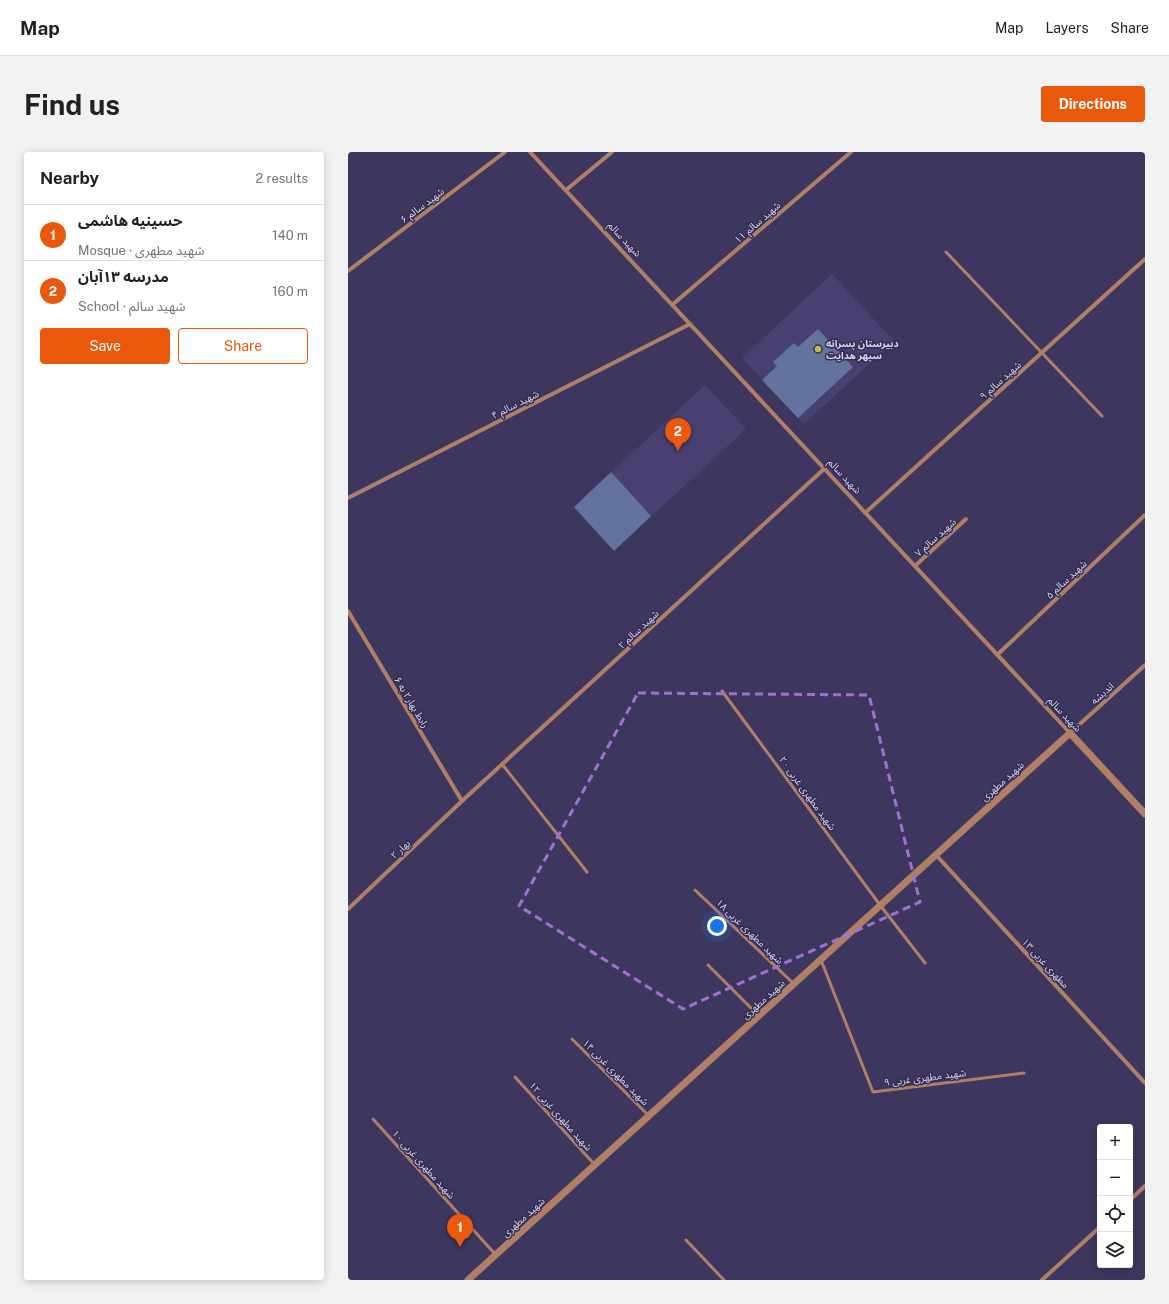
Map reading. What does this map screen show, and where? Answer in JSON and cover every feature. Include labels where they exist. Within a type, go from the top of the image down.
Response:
[{"type":"street","name":"شهید سالم ۶","points":[[348,271],[505,152]]},
{"type":"street","name":"شهید سالم","points":[[530,152],[1145,814]]},
{"type":"street","points":[[566,190],[612,152]]},
{"type":"street","name":"شهید سالم ۱۱","points":[[672,305],[851,152]]},
{"type":"street","name":"شهید سالم ۹","points":[[865,513],[1145,259]]},
{"type":"street","name":"شهید سالم ۴","points":[[348,498],[690,324]]},
{"type":"street","name":"شهید سالم ۲","points":[[462,801],[824,468]]},
{"type":"street","name":"شهید سالم ۵","points":[[997,655],[1145,515]]},
{"type":"street","name":"شهید سالم ۷","points":[[915,566],[966,519]]},
{"type":"street","name":"رابط بهار۲ به ۶","points":[[348,611],[462,801]]},
{"type":"street","name":"اندیشه","points":[[1070,733],[1145,665]]},
{"type":"street","name":"شهید مطهری","points":[[468,1280],[1070,733]]},
{"type":"street","name":"بهار ۲","points":[[348,909],[462,801]]},
{"type":"street","name":"مطهری غربی ۱۳","points":[[936,855],[1145,1083]]},
{"type":"street","points":[[1133,1197],[1145,1186]]},
{"type":"street","points":[[468,1280],[551,1205]]},
{"type":"street","points":[[1042,1280],[1097,1230]]},
{"type":"lane","points":[[946,252],[1102,416]]},
{"type":"lane","name":"شهید مطهری غربی ۲۰","points":[[722,691],[880,906],[925,963]]},
{"type":"lane","points":[[502,764],[587,872]]},
{"type":"lane","name":"شهید مطهری غربی ۱۸","points":[[695,890],[794,984]]},
{"type":"lane","name":"شهید مطهری غربی ۹","points":[[821,959],[873,1092],[1024,1073]]},
{"type":"lane","points":[[708,965],[760,1016]]},
{"type":"lane","name":"شهید مطهری غربی ۱۴","points":[[572,1039],[649,1116]]},
{"type":"lane","name":"شهید مطهری غربی ۱۲","points":[[515,1077],[595,1165]]},
{"type":"lane","name":"شهید مطهری غربی ۱۰","points":[[372,1119],[496,1255]]},
{"type":"lane","points":[[686,1240],[724,1280]]},
{"type":"highlighted area","points":[[638,693],[869,695],[920,902],[683,1009],[519,906]]},
{"type":"shaded area","name":"دبیرستان پسرانه سپهر هدایت","points":[[832,274],[894,341],[804,424],[742,358]]},
{"type":"shaded area","points":[[705,385],[746,429],[614,551],[574,507]]},
{"type":"building","points":[[818,329],[853,367],[798,418],[762,380],[777,366],[773,362],[794,343],[798,347]]},
{"type":"building","points":[[611,472],[651,516],[614,551],[574,507]]},
{"type":"place","name":"دبیرستان پسرانه سپهر هدایت","points":[[818,349]]},
{"type":"place","name":"مدرسه ۱۳آبان","points":[[678,451]]},
{"type":"place","name":"حسینیه هاشمی","points":[[460,1247]]}]
